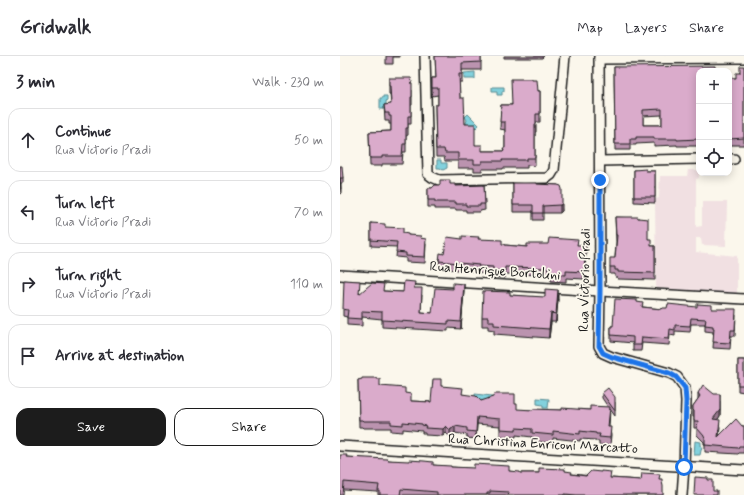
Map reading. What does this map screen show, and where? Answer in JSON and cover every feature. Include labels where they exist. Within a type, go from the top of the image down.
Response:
[{"type":"street","points":[[426,56],[428,174],[432,178],[439,180],[546,178],[551,175],[554,170],[565,56]]},
{"type":"street","points":[[599,58],[744,58]]},
{"type":"street","name":"Rua Victorio Pradi","points":[[599,58],[599,346],[603,353],[612,357],[669,373],[676,377],[685,388],[686,401],[682,495]]},
{"type":"street","points":[[600,161],[696,159]]},
{"type":"street","name":"Rua Henrique Bortolini","points":[[340,274],[744,300]]},
{"type":"street","name":"Rua Christina Enriconi Marcatto","points":[[340,446],[744,470]]},
{"type":"shaded area","points":[[688,170],[696,170],[696,176],[699,176],[699,178],[696,179],[696,227],[702,226],[702,202],[727,202],[726,246],[702,245],[701,238],[696,238],[696,252],[737,256],[737,294],[656,288],[655,199],[659,198],[660,176],[687,176]]},
{"type":"water","points":[[475,72],[475,79],[464,79],[464,73]]},
{"type":"water","points":[[492,87],[504,87],[502,95],[497,95],[497,91],[492,91]]},
{"type":"water","points":[[383,96],[387,96],[386,109],[380,109],[380,98],[383,98]]},
{"type":"water","points":[[468,114],[479,125],[476,128],[473,125],[468,125],[466,123],[467,120],[465,117]]},
{"type":"water","points":[[437,160],[441,160],[441,163],[447,163],[447,168],[443,170],[437,168]]},
{"type":"water","points":[[475,394],[492,396],[492,398],[488,398],[486,404],[475,397]]},
{"type":"water","points":[[537,398],[549,399],[548,408],[543,408],[543,405],[537,404]]},
{"type":"water","points":[[695,441],[701,442],[702,446],[700,455],[694,455]]},
{"type":"building","points":[[435,56],[481,56],[481,62],[462,63],[462,74],[459,74],[460,98],[464,98],[465,124],[475,124],[475,145],[482,145],[482,151],[504,151],[505,122],[500,122],[501,105],[512,105],[511,79],[537,80],[538,91],[540,91],[540,114],[536,114],[535,158],[527,158],[527,160],[482,161],[482,164],[474,164],[474,160],[458,160],[458,153],[445,153],[444,149],[436,149],[435,105],[438,105],[438,88],[432,88],[432,78],[436,78]]},
{"type":"building","points":[[715,66],[715,68],[696,68],[696,139],[677,140],[654,139],[654,137],[636,137],[636,139],[630,139],[630,144],[615,144],[614,67]],"holes":[[[662,109],[662,125],[643,125],[643,110]]]},
{"type":"building","points":[[740,66],[744,66],[744,138],[732,139],[732,78],[736,78],[736,73],[740,73]]},
{"type":"building","points":[[389,78],[411,78],[411,116],[408,116],[406,144],[403,144],[402,156],[382,156],[382,158],[370,158],[369,132],[391,131],[391,116],[389,116],[389,113],[385,113],[384,105],[391,104]]},
{"type":"building","points":[[340,166],[342,166],[343,178],[340,178]]},
{"type":"building","points":[[646,169],[646,171],[655,171],[655,197],[634,197],[634,170]]},
{"type":"building","points":[[440,180],[450,180],[450,184],[455,184],[455,186],[484,185],[485,204],[480,204],[480,206],[466,206],[466,204],[456,204],[456,202],[435,202],[435,200],[428,200],[428,188],[432,188],[435,185],[440,185]]},
{"type":"building","points":[[513,183],[537,183],[561,186],[562,204],[543,206],[543,213],[533,213],[533,205],[513,205]]},
{"type":"building","points":[[615,217],[638,217],[648,219],[648,239],[651,239],[651,246],[655,246],[655,273],[618,272],[618,270],[615,270],[615,267],[610,267],[610,258],[615,258],[617,235]]},
{"type":"building","points":[[371,223],[385,224],[385,227],[403,228],[403,233],[421,236],[420,238],[426,239],[425,257],[406,256],[406,253],[396,252],[397,242],[371,240]]},
{"type":"building","points":[[462,236],[479,237],[478,239],[502,240],[502,244],[505,245],[527,247],[527,244],[548,244],[549,238],[578,240],[577,245],[586,245],[584,272],[566,271],[566,275],[551,274],[551,269],[547,268],[505,267],[505,271],[493,270],[493,267],[439,261],[440,253],[444,254],[447,237],[462,239]]},
{"type":"building","points":[[344,280],[360,281],[359,294],[372,283],[384,284],[383,291],[403,292],[404,281],[415,282],[414,288],[422,288],[421,312],[432,313],[435,288],[453,289],[453,283],[464,284],[461,322],[448,321],[448,324],[382,320],[382,312],[362,311],[362,319],[347,318],[348,310],[343,309]]},
{"type":"building","points":[[545,289],[558,290],[556,314],[551,313],[549,329],[494,325],[494,321],[488,321],[488,317],[482,317],[483,291],[510,292],[510,295],[545,297]]},
{"type":"building","points":[[615,299],[637,300],[637,302],[643,303],[642,307],[662,309],[667,308],[668,304],[697,307],[697,304],[712,305],[712,309],[736,309],[735,330],[731,330],[730,343],[713,342],[713,326],[705,325],[706,319],[691,318],[690,326],[675,325],[675,330],[670,329],[669,339],[642,337],[641,345],[633,345],[633,337],[611,335]]},
{"type":"building","points":[[738,360],[744,360],[744,385],[738,385]]},
{"type":"building","points":[[362,378],[380,379],[380,386],[405,388],[405,393],[411,394],[411,401],[431,402],[433,379],[441,379],[441,386],[463,388],[462,394],[476,396],[481,401],[493,397],[494,394],[515,394],[515,404],[517,404],[517,409],[562,410],[562,408],[590,410],[590,406],[610,407],[608,427],[611,427],[610,438],[599,437],[600,434],[596,433],[580,431],[580,434],[553,431],[553,435],[532,433],[532,429],[500,429],[500,419],[477,417],[476,432],[467,431],[467,428],[455,426],[450,430],[446,426],[443,429],[425,428],[426,426],[422,424],[403,422],[403,425],[391,424],[391,421],[363,421],[359,420],[358,380]]},
{"type":"building","points":[[703,385],[714,394],[720,394],[720,410],[713,419],[720,420],[718,437],[736,419],[742,426],[744,426],[744,446],[739,446],[738,448],[705,445],[705,438],[697,428],[698,421],[694,421],[693,410],[693,406],[700,396],[698,393]]},
{"type":"building","points":[[608,388],[615,397],[615,411],[602,393]]},
{"type":"building","points":[[340,455],[347,455],[346,457],[388,460],[424,461],[433,462],[433,465],[451,467],[474,468],[474,464],[509,466],[509,471],[520,473],[539,473],[539,468],[565,469],[565,471],[572,472],[571,474],[586,476],[591,471],[601,471],[611,472],[610,478],[641,480],[642,473],[660,474],[659,479],[662,479],[663,495],[508,495],[509,492],[490,491],[487,495],[437,495],[437,492],[401,489],[400,495],[380,495],[380,491],[378,491],[379,485],[344,482],[343,495],[340,495]]},
{"type":"building","points":[[695,477],[713,480],[713,491],[717,491],[717,495],[694,495]]},
{"type":"route","points":[[600,180],[599,346],[603,353],[612,357],[669,373],[676,377],[685,388],[684,467]]}]
